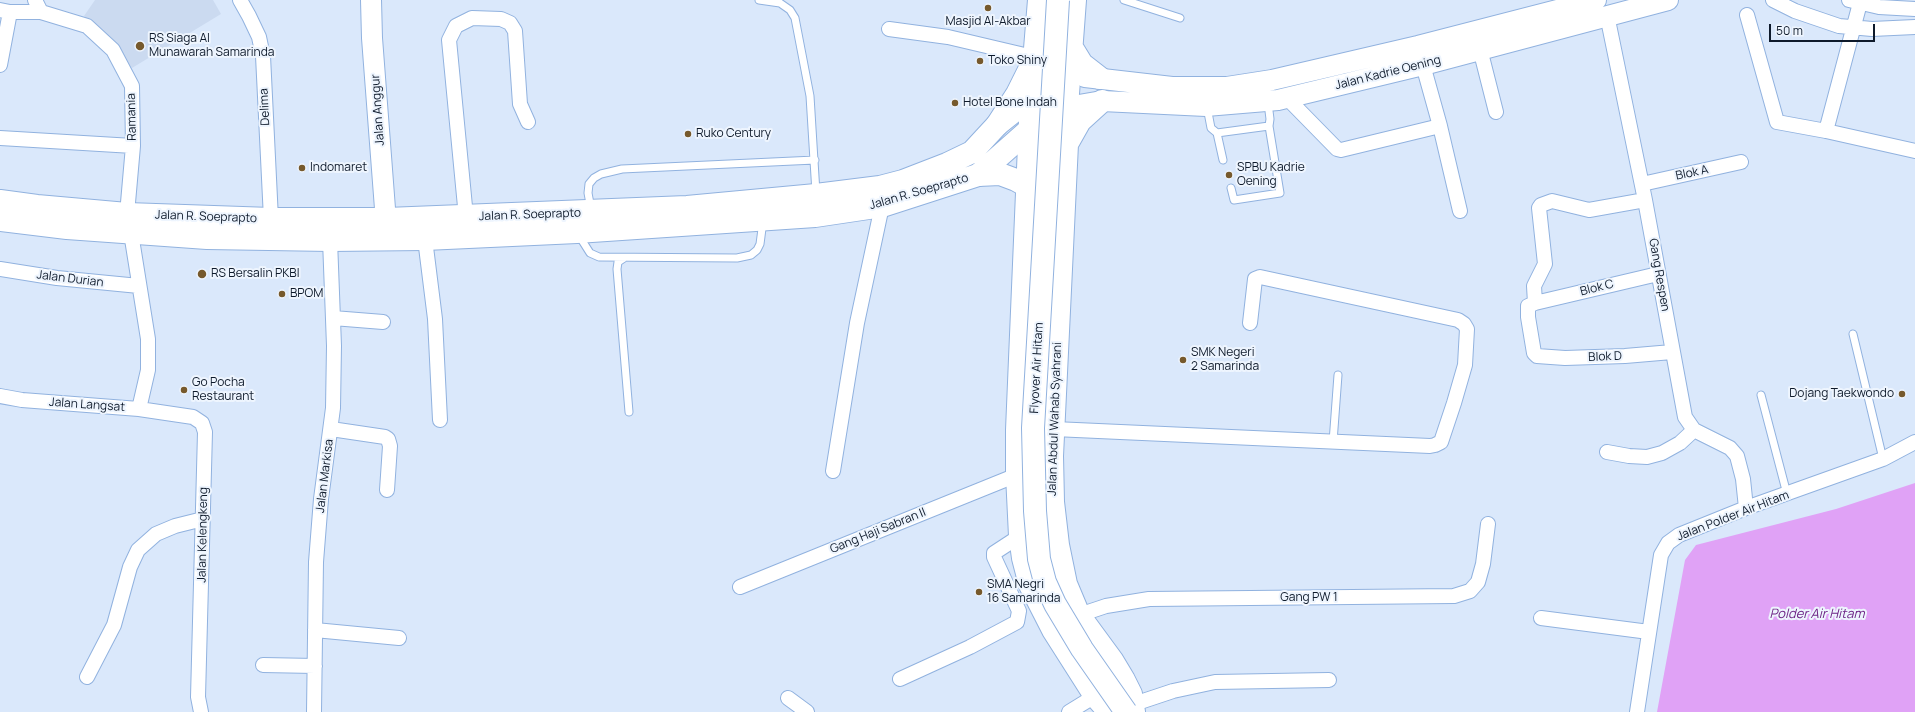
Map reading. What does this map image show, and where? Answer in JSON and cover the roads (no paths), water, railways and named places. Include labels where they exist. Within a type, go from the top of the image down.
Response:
[{"type":"main road","name":"Jalan Anggur","points":[[371,0],[372,38],[387,229]]},
{"type":"main road","points":[[1040,0],[1030,98],[1021,334],[1017,475],[1020,536],[1023,558],[1030,585],[1053,630],[1102,704]]},
{"type":"main road","name":"Flyover Air Hitam","points":[[1058,0],[1033,428],[1035,511],[1039,552],[1045,582],[1055,604],[1082,649],[1131,709]]},
{"type":"main road","name":"Jalan Abdul Wahab Syahrani","points":[[1075,0],[1067,107],[1063,299],[1058,335],[1060,373],[1054,429],[1053,502],[1058,544],[1066,584],[1079,615],[1112,660],[1131,694],[1131,709]]},
{"type":"main road","name":"Jalan Kadrie Oening","points":[[1069,77],[1100,78],[1172,87],[1228,87],[1295,75],[1546,14],[1668,0]]},
{"type":"main road","name":"Jalan Kadrie Oening","points":[[1067,107],[1102,101],[1206,106],[1287,98],[1423,65],[1480,49],[1546,14]]},
{"type":"main road","points":[[1071,46],[1082,64],[1100,78]]},
{"type":"main road","points":[[997,125],[1017,94],[1033,59]]},
{"type":"main road","name":"Jalan R. Soeprapto","points":[[0,201],[37,206],[207,238],[330,240],[387,229],[466,217],[688,207],[816,195],[880,187],[902,181],[947,164],[972,152],[997,125],[1030,98],[1069,77]]},
{"type":"main road","points":[[1067,144],[1080,121],[1102,101]]},
{"type":"main road","name":"Jalan R. Soeprapto","points":[[0,220],[67,228],[129,223],[271,220],[387,229],[425,239],[577,232],[815,216],[882,206],[978,175],[1030,129],[1067,107]]},
{"type":"main road","points":[[978,175],[1000,174],[1027,186]]},
{"type":"main road","points":[[1021,334],[1058,335]]},
{"type":"street","name":"Delima","points":[[240,0],[259,37],[263,56],[271,220]]},
{"type":"street","points":[[1773,0],[1795,11],[1839,26],[1872,29],[1915,27]]},
{"type":"street","points":[[1826,131],[1854,27],[1854,1],[1879,7],[1915,9]]},
{"type":"street","name":"Ramania","points":[[5,11],[38,6],[86,26],[113,50],[132,86],[133,146],[129,223]]},
{"type":"street","name":"Gang Respen","points":[[1601,8],[1642,184],[1685,417],[1694,430]]},
{"type":"street","points":[[0,65],[5,11]]},
{"type":"street","points":[[1747,15],[1777,122],[1826,131],[1915,151]]},
{"type":"street","points":[[466,217],[449,40],[456,26],[472,18],[501,19],[510,23],[515,31],[520,104],[528,122]]},
{"type":"street","points":[[890,28],[948,37],[1033,59]]},
{"type":"street","points":[[1480,49],[1496,112]]},
{"type":"street","points":[[1423,65],[1440,126],[1460,211]]},
{"type":"street","points":[[1287,98],[1337,149],[1341,150],[1440,126]]},
{"type":"street","points":[[0,138],[133,146]]},
{"type":"street","name":"Blok A","points":[[1642,184],[1741,162]]},
{"type":"street","points":[[1535,303],[1534,286],[1545,264],[1539,208],[1541,205],[1552,201],[1577,209],[1589,210],[1645,200]]},
{"type":"street","points":[[833,471],[857,323],[882,206]]},
{"type":"street","name":"Jalan Langsat","points":[[0,396],[22,400],[139,409],[148,370],[148,339],[129,223]]},
{"type":"street","points":[[425,239],[435,319],[440,420]]},
{"type":"street","name":"Jalan Markisa","points":[[315,712],[316,562],[321,499],[333,408],[334,318],[330,240]]},
{"type":"street","name":"Jalan Durian","points":[[0,269],[57,278],[139,286]]},
{"type":"street","name":"Blok C","points":[[1535,303],[1658,274]]},
{"type":"street","points":[[1054,429],[1430,446],[1441,442],[1465,365],[1467,329],[1464,324],[1458,320],[1264,276],[1255,279],[1250,322]]},
{"type":"street","name":"Blok D","points":[[1535,303],[1530,304],[1527,310],[1534,353],[1537,356],[1565,358],[1625,356],[1672,352]]},
{"type":"street","points":[[334,318],[383,322]]},
{"type":"street","name":"Jalan Kelengkeng","points":[[139,409],[193,417],[202,423],[205,432],[198,697],[201,712]]},
{"type":"street","points":[[331,429],[385,437],[388,439],[390,446],[387,490]]},
{"type":"street","points":[[1607,452],[1647,457],[1662,453],[1680,443],[1694,430],[1730,448],[1737,456],[1743,479],[1746,508]]},
{"type":"street","name":"Jalan Polder Air Hitam","points":[[1637,712],[1661,555],[1668,543],[1679,535],[1746,508],[1883,459],[1915,442]]},
{"type":"street","name":"Gang Haji Sabran II","points":[[740,587],[1017,475]]},
{"type":"street","points":[[87,677],[114,625],[130,566],[138,550],[156,534],[175,526],[203,519]]},
{"type":"street","name":"Gang PW 1","points":[[1079,615],[1106,606],[1149,599],[1454,596],[1470,591],[1478,582],[1483,564],[1488,524]]},
{"type":"street","points":[[900,679],[970,647],[1017,622],[1019,611],[994,557],[994,552],[1020,536]]},
{"type":"street","points":[[1541,618],[1649,632]]},
{"type":"street","points":[[315,630],[399,638]]},
{"type":"street","points":[[263,665],[315,666]]},
{"type":"street","points":[[1131,709],[1173,691],[1215,682],[1329,680]]},
{"type":"street","points":[[788,698],[806,712]]},
{"type":"street","points":[[1069,712],[1102,704]]},
{"type":"lane","points":[[759,0],[780,3],[790,10],[795,18],[810,96],[816,195]]},
{"type":"lane","points":[[1124,0],[1180,18]]},
{"type":"lane","points":[[1231,188],[1234,200],[1280,193],[1269,126],[1270,119],[1268,101]]},
{"type":"lane","points":[[1206,106],[1211,128],[1217,133],[1223,160]]},
{"type":"lane","points":[[1217,133],[1269,126]]},
{"type":"lane","points":[[592,212],[588,193],[589,184],[594,178],[601,174],[622,169],[815,160]]},
{"type":"lane","points":[[577,232],[583,245],[590,253],[598,257],[737,258],[751,255],[757,250],[760,244],[763,219]]},
{"type":"lane","points":[[624,258],[618,262],[617,269],[629,412]]},
{"type":"lane","points":[[1853,334],[1883,459]]},
{"type":"lane","points":[[1334,442],[1338,375]]},
{"type":"lane","points":[[1761,395],[1787,494]]},
{"type":"water","name":"Polder Air Hitam","points":[[1915,483],[1915,712],[1657,712],[1685,560],[1696,545],[1836,509]]},
{"type":"place","name":"Masjid Al-Akbar","points":[[988,8]]},
{"type":"place","name":"RS Siaga Al Munawarah Samarinda","points":[[140,46]]},
{"type":"place","name":"Toko Shiny","points":[[980,61]]},
{"type":"place","name":"Hotel Bone Indah","points":[[955,103]]},
{"type":"place","name":"Ruko Century","points":[[688,134]]},
{"type":"place","name":"Indomaret","points":[[302,168]]},
{"type":"place","name":"SPBU Kadrie Oening","points":[[1229,175]]},
{"type":"place","name":"RS Bersalin PKBI","points":[[202,274]]},
{"type":"place","name":"BPOM","points":[[282,294]]},
{"type":"place","name":"SMK Negeri 2 Samarinda","points":[[1183,360]]},
{"type":"place","name":"Go Pocha Restaurant","points":[[184,390]]},
{"type":"place","name":"Dojang Taekwondo","points":[[1902,394]]},
{"type":"place","name":"SMA Negri 16 Samarinda","points":[[979,592]]}]
